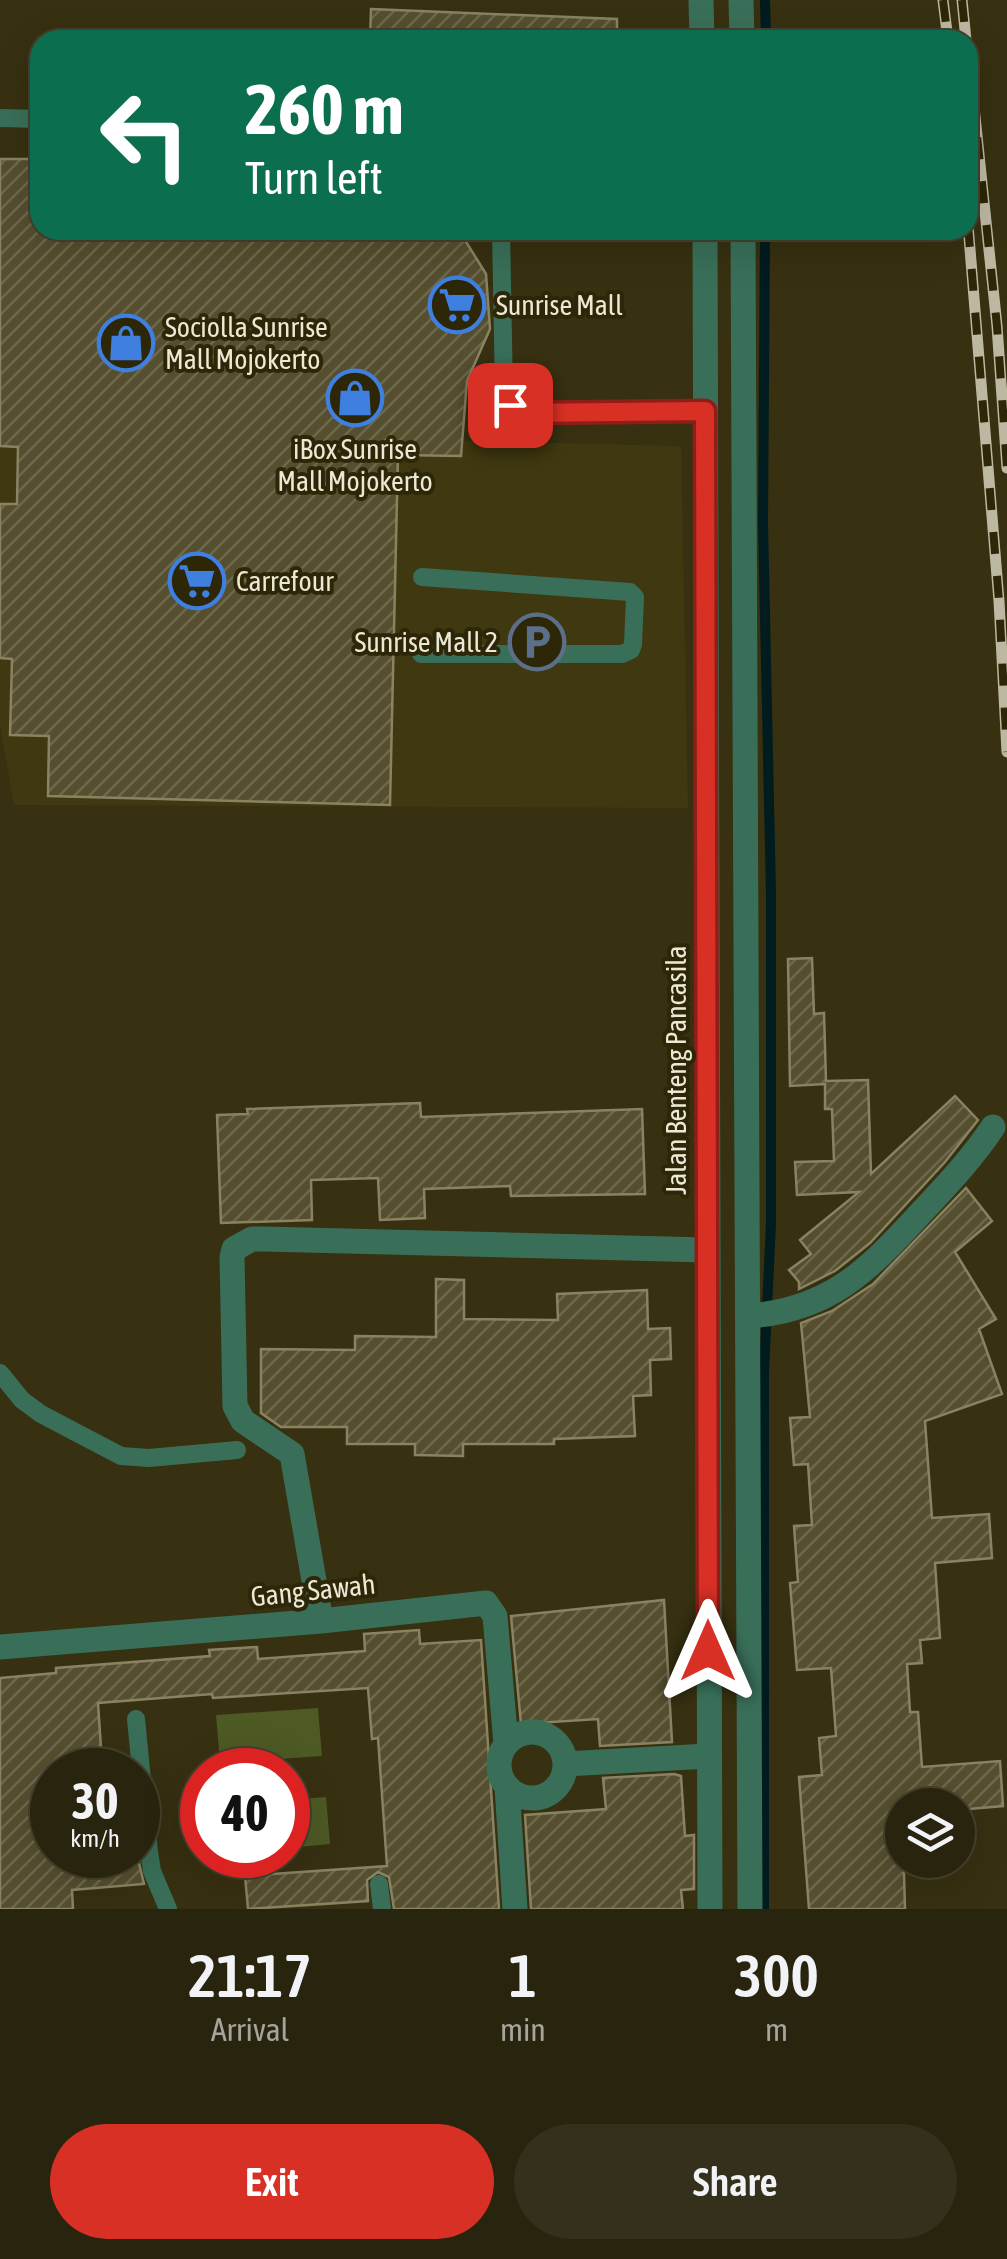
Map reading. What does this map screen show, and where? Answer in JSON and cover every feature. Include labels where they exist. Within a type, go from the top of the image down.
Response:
[{"type":"street","points":[[701,0],[702,30]]},
{"type":"street","points":[[741,0],[742,30]]},
{"type":"street","name":"Jalan Benteng Pancasila","points":[[704,240],[710,1909]]},
{"type":"street","points":[[743,240],[748,1252],[760,1315],[750,1614],[750,1909]]},
{"type":"street","points":[[706,780],[748,781]]},
{"type":"street","points":[[760,1315],[808,1305],[838,1291],[869,1269],[971,1159],[993,1126]]},
{"type":"street","points":[[321,1621],[292,1454],[243,1421],[235,1406],[234,1249],[252,1239],[264,1239],[748,1252]]},
{"type":"street","name":"Gang Sawah","points":[[0,1647],[321,1621],[486,1603],[495,1616],[506,1744]]},
{"type":"street","points":[[708,1616],[750,1614]]},
{"type":"street","points":[[507,1788],[528,1798],[550,1794],[558,1786],[565,1764],[556,1742],[536,1732],[525,1732],[506,1744],[499,1766],[507,1788],[515,1909]]},
{"type":"street","points":[[565,1764],[708,1756]]},
{"type":"lane","points":[[0,118],[30,119]]},
{"type":"lane","points":[[501,240],[504,393],[515,410],[576,415],[705,411]]},
{"type":"lane","points":[[420,654],[622,654],[631,650],[633,644],[635,597],[630,592],[422,576]]},
{"type":"lane","points":[[0,1373],[22,1400],[41,1414],[121,1456],[148,1458],[238,1450]]},
{"type":"lane","points":[[136,1719],[152,1871],[168,1909]]},
{"type":"lane","points":[[379,1884],[382,1909]]},
{"type":"shaded area","points":[[0,429],[681,446],[688,808],[14,805],[0,725]]},
{"type":"green space","points":[[318,1708],[322,1756],[310,1757],[310,1748],[219,1748],[216,1715]]},
{"type":"green space","points":[[326,1797],[330,1844],[310,1846],[310,1798]]},
{"type":"building","points":[[371,9],[617,19],[617,30],[370,30]]},
{"type":"building","points":[[0,159],[30,159],[30,240],[465,240],[486,274],[490,329],[467,381],[461,456],[398,455],[390,805],[48,796],[49,736],[10,735],[12,659],[0,658],[0,504],[17,504],[18,447],[0,446]]},
{"type":"building","points":[[812,958],[814,1014],[824,1013],[826,1081],[868,1080],[871,1174],[955,1096],[978,1120],[870,1243],[835,1271],[799,1289],[799,1282],[789,1270],[811,1254],[800,1240],[859,1192],[797,1195],[795,1162],[834,1161],[832,1109],[825,1109],[825,1084],[790,1086],[788,959]]},
{"type":"building","points":[[420,1103],[421,1117],[642,1109],[645,1194],[511,1196],[510,1186],[424,1189],[425,1218],[380,1220],[378,1178],[311,1180],[312,1220],[221,1223],[217,1115],[248,1114],[247,1109]]},
{"type":"building","points":[[966,1188],[992,1221],[955,1252],[996,1319],[979,1329],[1002,1394],[925,1421],[932,1518],[989,1514],[992,1558],[935,1563],[940,1638],[920,1640],[922,1663],[907,1664],[910,1712],[918,1712],[922,1767],[1000,1761],[1003,1806],[975,1808],[975,1788],[885,1788],[885,1878],[904,1878],[905,1909],[809,1909],[799,1777],[822,1775],[819,1738],[836,1736],[831,1668],[797,1670],[790,1583],[798,1582],[794,1526],[812,1525],[808,1464],[794,1465],[790,1418],[810,1417],[801,1323],[832,1311],[873,1284]]},
{"type":"building","points":[[436,1279],[464,1280],[464,1319],[558,1320],[557,1294],[647,1290],[648,1329],[670,1328],[671,1359],[650,1360],[651,1395],[633,1396],[635,1436],[554,1439],[554,1444],[463,1444],[463,1456],[415,1455],[415,1444],[347,1444],[347,1427],[281,1427],[261,1413],[261,1349],[355,1350],[355,1336],[436,1337]]},
{"type":"building","points":[[664,1600],[672,1742],[600,1746],[598,1719],[521,1724],[511,1616]]},
{"type":"building","points":[[419,1630],[420,1644],[481,1640],[499,1909],[394,1909],[389,1877],[378,1872],[367,1880],[368,1901],[248,1909],[245,1878],[310,1878],[310,1871],[387,1866],[378,1738],[372,1739],[368,1688],[98,1703],[101,1748],[30,1748],[30,1878],[143,1878],[144,1884],[72,1890],[73,1909],[0,1909],[0,1678],[56,1673],[56,1668],[210,1656],[209,1650],[257,1647],[258,1659],[365,1651],[364,1634]]},
{"type":"building","points":[[681,1776],[685,1836],[694,1835],[694,1889],[681,1890],[683,1909],[531,1909],[525,1815],[606,1809],[603,1778]]},
{"type":"waterway","points":[[765,0],[766,30]]},
{"type":"waterway","points":[[764,1909],[764,1371],[771,1223],[771,895],[763,522],[765,240]]},
{"type":"railway","points":[[943,0],[947,30]]},
{"type":"railway","points":[[962,0],[965,30]]},
{"type":"railway","points":[[978,145],[1007,468]]},
{"type":"railway","points":[[969,240],[999,601],[1007,752]]},
{"type":"place","name":"Sunrise Mall","points":[[457,305]]},
{"type":"place","name":"Sociolla Sunrise Mall Mojokerto","points":[[126,343]]},
{"type":"place","name":"iBox Sunrise Mall Mojokerto","points":[[355,398]]},
{"type":"place","name":"Carrefour","points":[[197,581]]},
{"type":"place","name":"Sunrise Mall 2","points":[[537,642]]},
{"type":"route","points":[[510,405],[522,413],[576,415],[705,411],[708,1651]]}]
